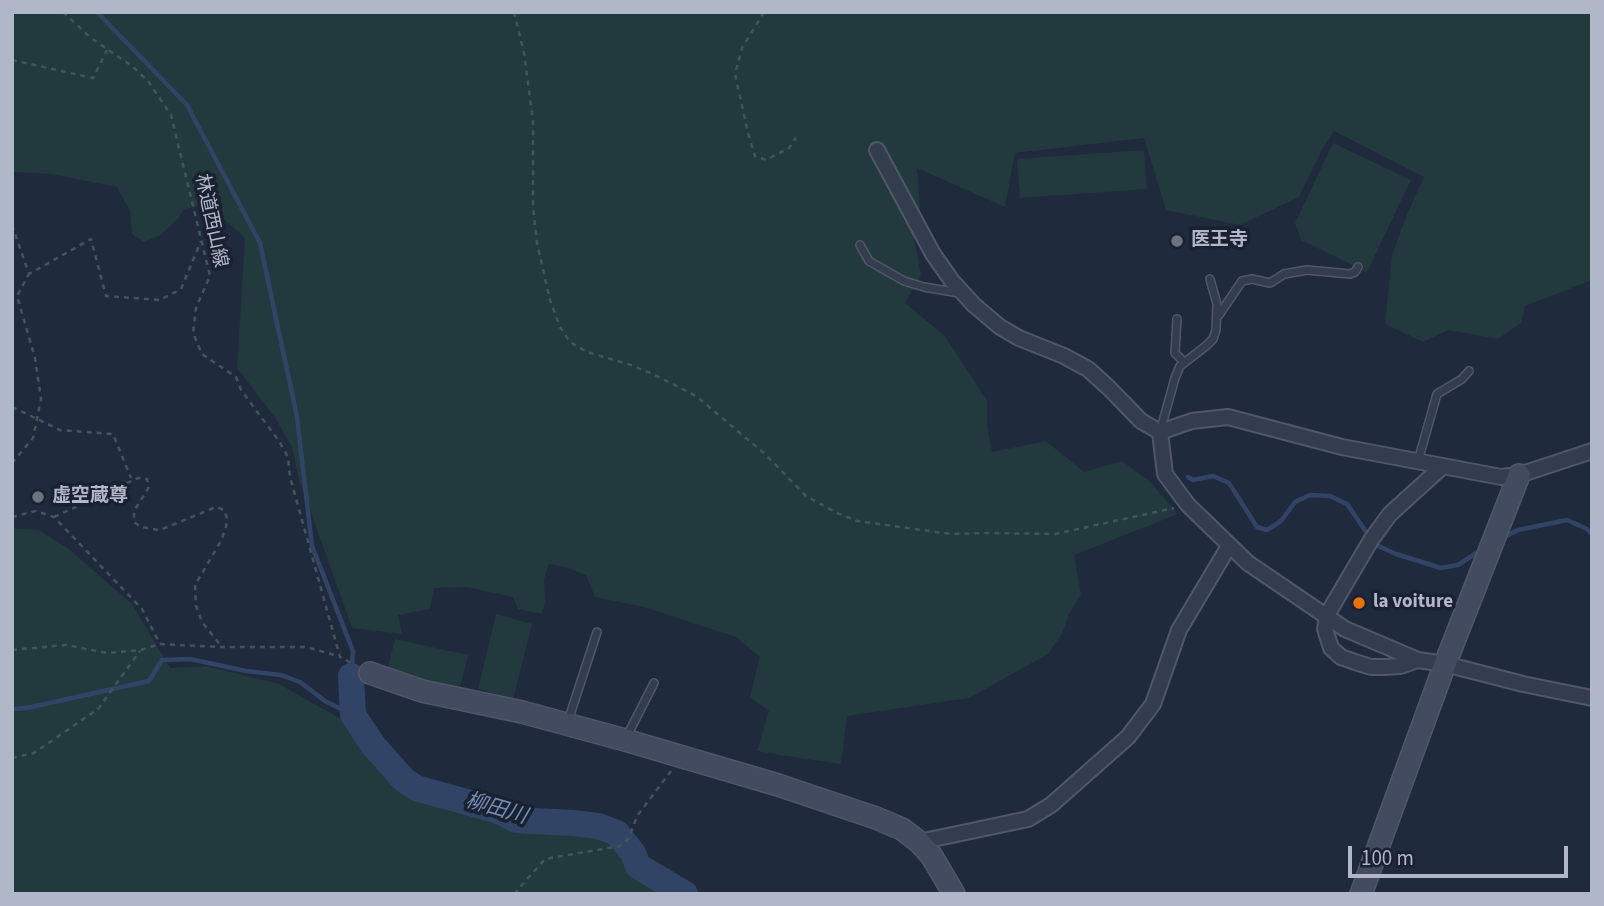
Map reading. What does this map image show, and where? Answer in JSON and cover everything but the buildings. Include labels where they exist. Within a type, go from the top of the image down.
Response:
[{"type":"street","points":[[877,150],[933,254],[963,293],[1000,327],[1088,369],[1141,421],[1160,432],[1192,421],[1228,417],[1256,422],[1329,444],[1501,477],[1519,475],[1592,451]]},
{"type":"street","points":[[1160,432],[1165,474],[1188,505],[1248,563],[1345,629],[1418,660],[1592,698]]},
{"type":"street","points":[[1418,660],[1400,666],[1371,667],[1341,657],[1331,648],[1325,635],[1327,615],[1371,540],[1390,514],[1443,466]]},
{"type":"street","points":[[1361,894],[1445,664],[1519,475]]},
{"type":"street","points":[[919,842],[1028,819],[1051,805],[1128,737],[1153,704],[1179,630],[1229,546]]},
{"type":"street","points":[[370,673],[422,691],[522,712],[625,740],[876,818],[902,829],[919,842],[931,855],[954,894]]},
{"type":"lane","points":[[860,245],[869,261],[904,281],[963,293]]},
{"type":"lane","points":[[1160,432],[1174,377],[1184,362],[1213,339],[1218,316],[1242,281],[1252,279],[1270,282],[1284,275],[1307,270],[1350,274],[1358,267]]},
{"type":"lane","points":[[1210,279],[1218,316]]},
{"type":"lane","points":[[1177,318],[1175,353],[1184,362]]},
{"type":"lane","points":[[1418,462],[1437,394],[1462,379],[1469,371]]},
{"type":"lane","points":[[566,725],[597,632]]},
{"type":"lane","points":[[625,740],[654,683]]},
{"type":"path","name":"林道西山線","points":[[63,12],[148,81],[171,115],[209,276],[196,308],[193,333],[202,354],[236,377],[241,390],[288,457],[290,477],[340,657]]},
{"type":"path","points":[[514,12],[524,53],[533,121],[533,207],[537,243],[550,300],[569,342],[587,352],[657,376],[696,396],[757,446],[806,496],[857,521],[951,534],[1055,534],[1188,505]]},
{"type":"path","points":[[764,12],[742,48],[735,74],[748,133],[755,156],[766,160],[789,148],[796,138]]},
{"type":"path","points":[[12,60],[93,78],[107,50]]},
{"type":"path","points":[[12,225],[29,274]]},
{"type":"path","points":[[12,463],[33,438],[41,399],[35,358],[17,296],[29,274],[91,239],[106,296],[160,300],[180,289],[201,241]]},
{"type":"path","points":[[12,407],[60,430],[113,435],[132,480]]},
{"type":"path","points":[[54,517],[132,480],[147,479],[149,487],[134,511],[134,522],[141,527],[160,530],[216,507],[224,510],[227,518],[221,541],[195,585],[196,606],[202,622],[222,647]]},
{"type":"path","points":[[12,517],[36,511],[54,517],[142,609],[160,644]]},
{"type":"path","points":[[12,650],[66,645],[107,653],[141,650],[160,644],[306,647],[340,657],[370,673]]},
{"type":"path","points":[[12,758],[34,753],[99,709],[141,650]]},
{"type":"path","points":[[514,894],[545,859],[620,846],[629,838],[637,816],[681,757]]},
{"type":"green space","points":[[12,12],[1592,12],[1592,280],[1525,306],[1521,323],[1498,339],[1448,330],[1423,342],[1385,324],[1392,255],[1424,177],[1334,131],[1299,197],[1240,225],[1166,210],[1144,138],[1015,153],[1005,207],[917,168],[920,208],[914,239],[921,275],[905,303],[945,336],[987,401],[987,424],[992,452],[1046,441],[1084,472],[1122,461],[1148,480],[1178,514],[1074,555],[1081,594],[1069,614],[1062,634],[1048,654],[969,698],[847,716],[841,764],[786,756],[757,751],[769,711],[750,697],[760,657],[736,637],[644,607],[595,597],[586,575],[565,567],[549,564],[544,579],[545,602],[542,614],[518,609],[513,597],[467,587],[434,588],[430,609],[398,615],[402,634],[352,628],[299,479],[292,447],[274,416],[237,368],[245,238],[207,204],[184,209],[178,219],[160,235],[144,242],[132,234],[130,211],[117,187],[51,174],[12,172]]},
{"type":"green space","points":[[1333,143],[1411,180],[1367,272],[1301,240],[1295,223]]},
{"type":"green space","points":[[1144,150],[1147,189],[1020,198],[1017,159]]},
{"type":"green space","points":[[12,528],[39,530],[69,549],[132,604],[170,668],[206,666],[279,684],[348,723],[382,767],[400,784],[474,807],[519,827],[575,832],[598,830],[622,844],[635,870],[676,894],[12,894]]},
{"type":"green space","points":[[496,614],[532,624],[513,699],[478,689]]},
{"type":"green space","points":[[395,639],[468,655],[460,688],[408,676],[388,667]]},
{"type":"waterway","points":[[97,12],[187,105],[260,243],[297,417],[312,546],[353,651],[351,676]]},
{"type":"waterway","points":[[1188,477],[1193,480],[1213,476],[1229,483],[1257,527],[1267,530],[1281,521],[1295,502],[1310,495],[1330,496],[1347,504],[1369,536]]},
{"type":"waterway","points":[[1504,537],[1518,530],[1567,520],[1592,534]]},
{"type":"waterway","points":[[1374,544],[1441,568],[1458,565],[1481,550]]},
{"type":"waterway","points":[[12,709],[149,681],[162,660],[190,659],[246,671],[281,675],[300,682],[325,701],[353,715]]},
{"type":"waterway","name":"柳田川","points":[[351,676],[353,715],[373,745],[404,780],[416,788],[499,811],[516,820],[598,826],[617,833],[633,853],[638,866],[685,894]]},
{"type":"place","name":"医王寺","points":[[1177,241]]},
{"type":"place","name":"虚空蔵尊","points":[[38,497]]},
{"type":"place","name":"la voiture","points":[[1359,603]]}]
